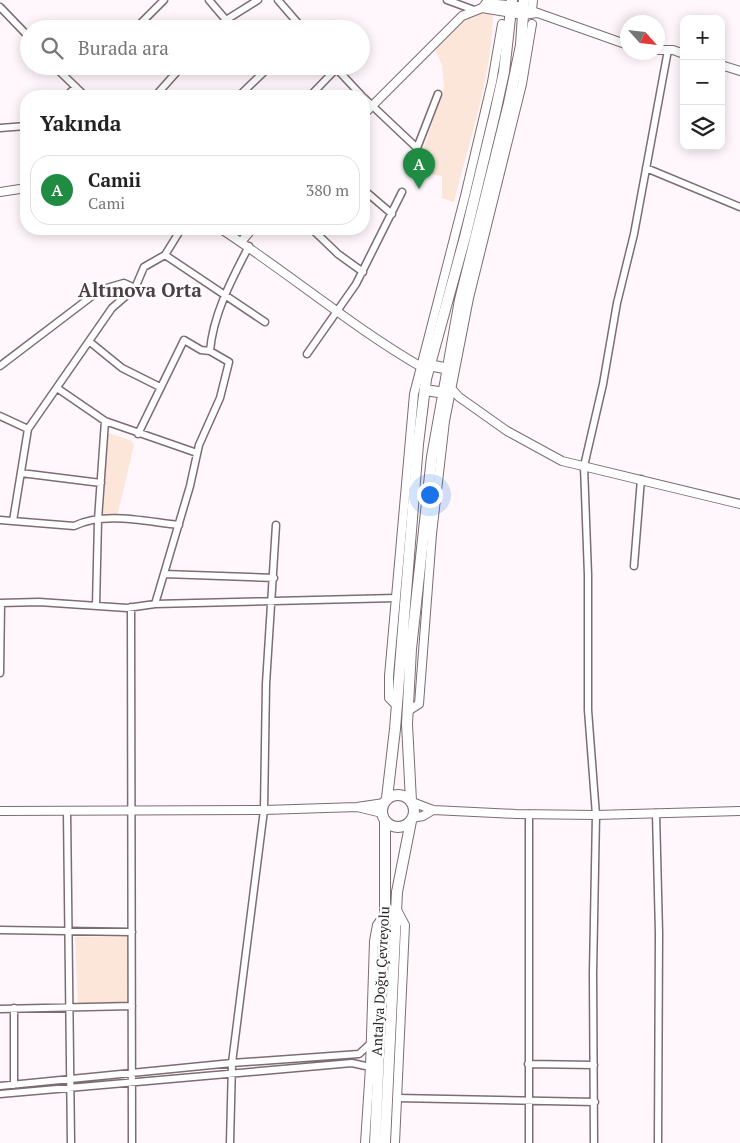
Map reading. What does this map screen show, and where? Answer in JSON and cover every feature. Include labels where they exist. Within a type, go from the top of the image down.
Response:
[{"type":"main road","name":"Antalya Doğu Çevreyolu","points":[[375,1143],[385,914],[384,808],[397,706],[426,368],[465,237],[504,72],[512,5]]},
{"type":"main road","points":[[411,802],[397,794],[384,808],[398,827],[411,819],[414,810],[411,802],[408,711],[424,516],[432,457],[448,388],[449,369],[460,300],[516,69],[528,9]]},
{"type":"main road","points":[[426,368],[449,369]]},
{"type":"main road","points":[[424,390],[448,388]]},
{"type":"main road","name":"Antalya Doğu Çevreyolu","points":[[386,1143],[398,892],[411,819]]},
{"type":"street","points":[[144,20],[164,0]]},
{"type":"street","points":[[209,0],[226,20],[258,0]]},
{"type":"street","points":[[278,0],[295,20]]},
{"type":"street","points":[[447,0],[474,10]]},
{"type":"street","points":[[528,9],[533,0]]},
{"type":"street","points":[[482,8],[486,3],[494,1],[512,5],[620,42]]},
{"type":"street","points":[[438,94],[417,148],[371,106],[462,16],[482,8],[512,5]]},
{"type":"street","points":[[0,7],[20,28]]},
{"type":"street","points":[[397,706],[389,698],[414,394],[426,368],[440,299],[492,82],[502,24]]},
{"type":"street","points":[[532,24],[522,84],[448,388],[507,431],[562,461],[640,478],[740,504]]},
{"type":"street","points":[[594,1143],[593,973],[596,815],[588,710],[588,575],[584,466],[646,168],[668,50],[680,53]]},
{"type":"street","points":[[725,66],[740,71]]},
{"type":"street","points":[[516,69],[522,84]]},
{"type":"street","points":[[492,82],[504,72]]},
{"type":"street","points":[[63,75],[79,90]]},
{"type":"street","points":[[161,90],[174,75]]},
{"type":"street","points":[[245,90],[261,75]]},
{"type":"street","points":[[315,90],[328,75]]},
{"type":"street","points":[[342,75],[356,90]]},
{"type":"street","points":[[73,90],[76,87]]},
{"type":"street","points":[[0,128],[20,126]]},
{"type":"street","points":[[646,168],[740,207]]},
{"type":"street","points":[[0,192],[20,189]]},
{"type":"street","points":[[307,354],[363,272],[402,192]]},
{"type":"street","points":[[370,195],[392,214]]},
{"type":"street","points":[[13,521],[28,429],[112,308],[135,288],[144,267],[165,254],[178,235]]},
{"type":"street","points":[[230,235],[249,246],[337,312],[399,355],[426,368]]},
{"type":"street","points":[[241,242],[247,235]]},
{"type":"street","points":[[318,235],[338,254],[363,272]]},
{"type":"street","points":[[210,351],[211,339],[226,294],[249,246]]},
{"type":"street","points":[[165,254],[226,294],[264,322]]},
{"type":"street","points":[[0,366],[100,290],[124,284],[135,288]]},
{"type":"street","points":[[138,434],[184,340],[201,350],[210,351],[229,362],[220,398],[197,453],[179,525],[155,604]]},
{"type":"street","points":[[90,342],[122,368],[160,387]]},
{"type":"street","points":[[57,388],[105,422],[197,453]]},
{"type":"street","points":[[0,416],[28,429]]},
{"type":"street","points":[[96,606],[98,520],[105,422]]},
{"type":"street","points":[[21,473],[101,483]]},
{"type":"street","points":[[634,566],[640,478]]},
{"type":"street","points":[[0,520],[74,526],[83,522],[120,519],[179,525]]},
{"type":"street","points":[[230,1143],[232,1063],[264,810],[266,684],[273,602],[276,525]]},
{"type":"street","points":[[164,574],[274,578]]},
{"type":"street","points":[[0,673],[1,603],[39,602],[131,608],[155,604],[396,598]]},
{"type":"street","points":[[131,608],[132,1143]]},
{"type":"street","points":[[411,802],[433,810],[529,814],[596,815],[740,810]]},
{"type":"street","points":[[0,811],[132,812],[384,808]]},
{"type":"street","points":[[411,819],[433,810]]},
{"type":"street","points":[[67,811],[70,931],[71,1143]]},
{"type":"street","points":[[656,813],[659,932],[658,1143]]},
{"type":"street","points":[[529,814],[529,1143]]},
{"type":"street","points":[[395,1143],[405,925],[397,909]]},
{"type":"street","points":[[364,1143],[370,1067],[374,941],[377,925],[385,914]]},
{"type":"street","points":[[0,930],[132,932]]},
{"type":"street","points":[[0,1009],[132,1006]]},
{"type":"street","points":[[14,1008],[14,1085]]},
{"type":"street","points":[[0,1086],[232,1063],[359,1054],[371,1043]]},
{"type":"street","points":[[0,1094],[352,1063],[370,1067]]},
{"type":"street","points":[[528,1064],[594,1065]]},
{"type":"street","points":[[397,1098],[595,1102]]},
{"type":"shaded area","points":[[487,11],[493,13],[489,61],[479,109],[454,202],[442,198],[442,176],[416,171],[444,87],[442,65],[435,49],[462,17]]},
{"type":"shaded area","points":[[109,433],[132,441],[134,445],[117,517],[101,517],[107,434]]},
{"type":"shaded area","points":[[129,936],[129,1002],[78,1003],[75,937]]},
{"type":"place","name":"Camii","points":[[419,189]]},
{"type":"district","name":"Altınova Orta","points":[[140,289]]}]
